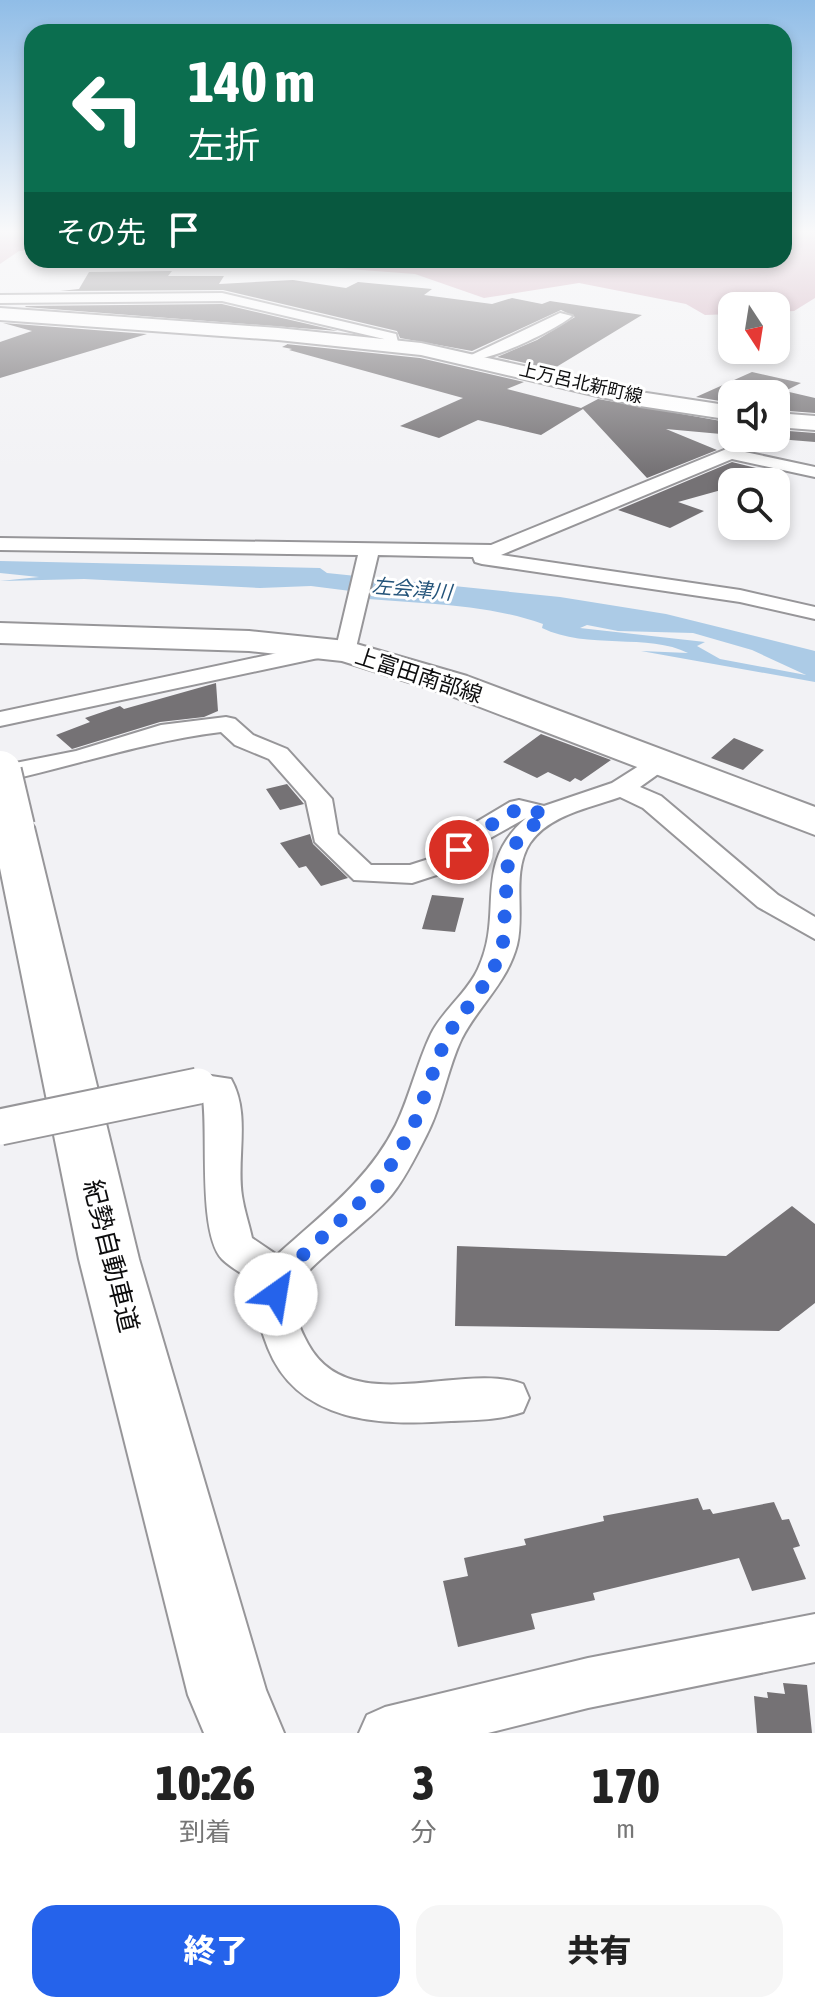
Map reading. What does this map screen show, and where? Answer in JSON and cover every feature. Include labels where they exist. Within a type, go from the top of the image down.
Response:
[{"type":"main road","name":"上万呂北新町線","points":[[0,314],[392,346],[472,358],[640,399],[718,411]]},
{"type":"main road","points":[[790,422],[815,423]]},
{"type":"main road","name":"上富田南部線","points":[[0,633],[342,645],[454,684],[815,822]]},
{"type":"main road","name":"紀勢自動車道","points":[[4,791],[109,1259],[236,1714]]},
{"type":"street","points":[[289,311],[391,337],[392,346]]},
{"type":"street","points":[[472,358],[528,336],[565,316]]},
{"type":"street","points":[[368,555],[494,551],[733,452]]},
{"type":"street","points":[[730,454],[815,472]]},
{"type":"street","points":[[0,544],[500,559],[740,596],[815,613]]},
{"type":"street","points":[[0,719],[342,645],[368,555]]},
{"type":"street","points":[[4,791],[81,757],[161,732],[226,724],[244,740],[278,754],[319,799],[325,836],[364,874],[412,874],[445,863],[473,836],[519,808],[546,814]]},
{"type":"street","points":[[508,1398],[420,1404],[356,1401],[316,1383],[293,1358],[274,1311],[279,1277],[380,1184],[413,1127],[447,1035],[492,974],[503,942],[508,861],[518,839],[546,814],[621,788],[662,762]]},
{"type":"street","points":[[621,788],[652,802],[768,901],[815,930]]},
{"type":"street","points":[[0,1127],[198,1086],[219,1088],[225,1132],[223,1194],[235,1247],[279,1277]]},
{"type":"street","points":[[385,1733],[588,1683],[815,1638]]},
{"type":"shaded area","points":[[698,311],[718,311],[718,315],[705,315]]},
{"type":"water","name":"左会津川","points":[[0,561],[320,568],[327,573],[560,597],[666,614],[815,651],[815,682],[641,651],[688,653],[672,647],[560,635],[542,628],[543,624],[496,611],[348,597],[382,595],[311,586],[260,588],[84,579],[0,581],[39,577],[0,573]],"holes":[[[587,625],[618,631],[693,633],[752,650],[806,675],[720,659],[697,646],[705,642],[580,628]]]},
{"type":"building","points":[[76,311],[252,311],[338,331]]},
{"type":"building","points":[[312,311],[559,311],[472,351],[400,338],[397,331]]},
{"type":"building","points":[[563,311],[615,311],[642,315],[553,369],[497,357],[537,340],[575,317]]},
{"type":"building","points":[[3,323],[147,334],[0,378],[0,342],[32,331]]},
{"type":"building","points":[[288,344],[420,358],[524,382],[507,389],[581,408],[598,399],[718,420],[718,434],[666,429],[717,450],[647,478],[583,409],[541,435],[478,420],[439,438],[400,426],[463,398],[282,347]]},
{"type":"building","points":[[752,372],[788,380],[734,380]]},
{"type":"building","points":[[790,381],[801,383],[790,388]]},
{"type":"building","points":[[718,387],[718,401],[696,397]]},
{"type":"building","points":[[790,392],[815,398],[815,413],[790,411]]},
{"type":"building","points":[[790,431],[815,433],[815,442],[790,440]]},
{"type":"building","points":[[732,462],[756,468],[718,468],[718,491],[678,502],[704,511],[670,528],[618,510]]},
{"type":"building","points":[[216,683],[218,711],[204,717],[160,722],[72,749],[56,735],[90,722],[85,718],[120,706],[124,709]]},
{"type":"building","points":[[541,734],[611,760],[581,781],[575,778],[570,782],[548,772],[537,778],[503,762]]},
{"type":"building","points":[[734,738],[764,750],[743,770],[711,758]]},
{"type":"building","points":[[287,784],[304,804],[280,810],[266,789]]},
{"type":"building","points":[[310,834],[313,844],[348,878],[321,886],[306,866],[299,868],[280,843]]},
{"type":"building","points":[[432,895],[464,898],[455,932],[422,929]]},
{"type":"building","points":[[792,1206],[815,1224],[815,1303],[779,1331],[455,1326],[457,1246],[726,1256]]},
{"type":"building","points":[[698,1498],[703,1510],[710,1509],[713,1514],[774,1502],[782,1520],[789,1519],[800,1546],[793,1548],[806,1579],[752,1591],[739,1558],[593,1593],[595,1600],[531,1614],[535,1629],[458,1647],[443,1581],[468,1576],[464,1558],[526,1545],[524,1539],[604,1521],[603,1516]]},
{"type":"building","points":[[783,1683],[807,1685],[812,1733],[757,1733],[754,1696],[768,1698],[767,1692],[785,1694]]},
{"type":"route","points":[[276,1294],[279,1277],[380,1184],[413,1127],[447,1035],[492,974],[503,942],[504,886],[508,861],[518,839],[546,814],[519,808],[473,836],[459,850]]}]
